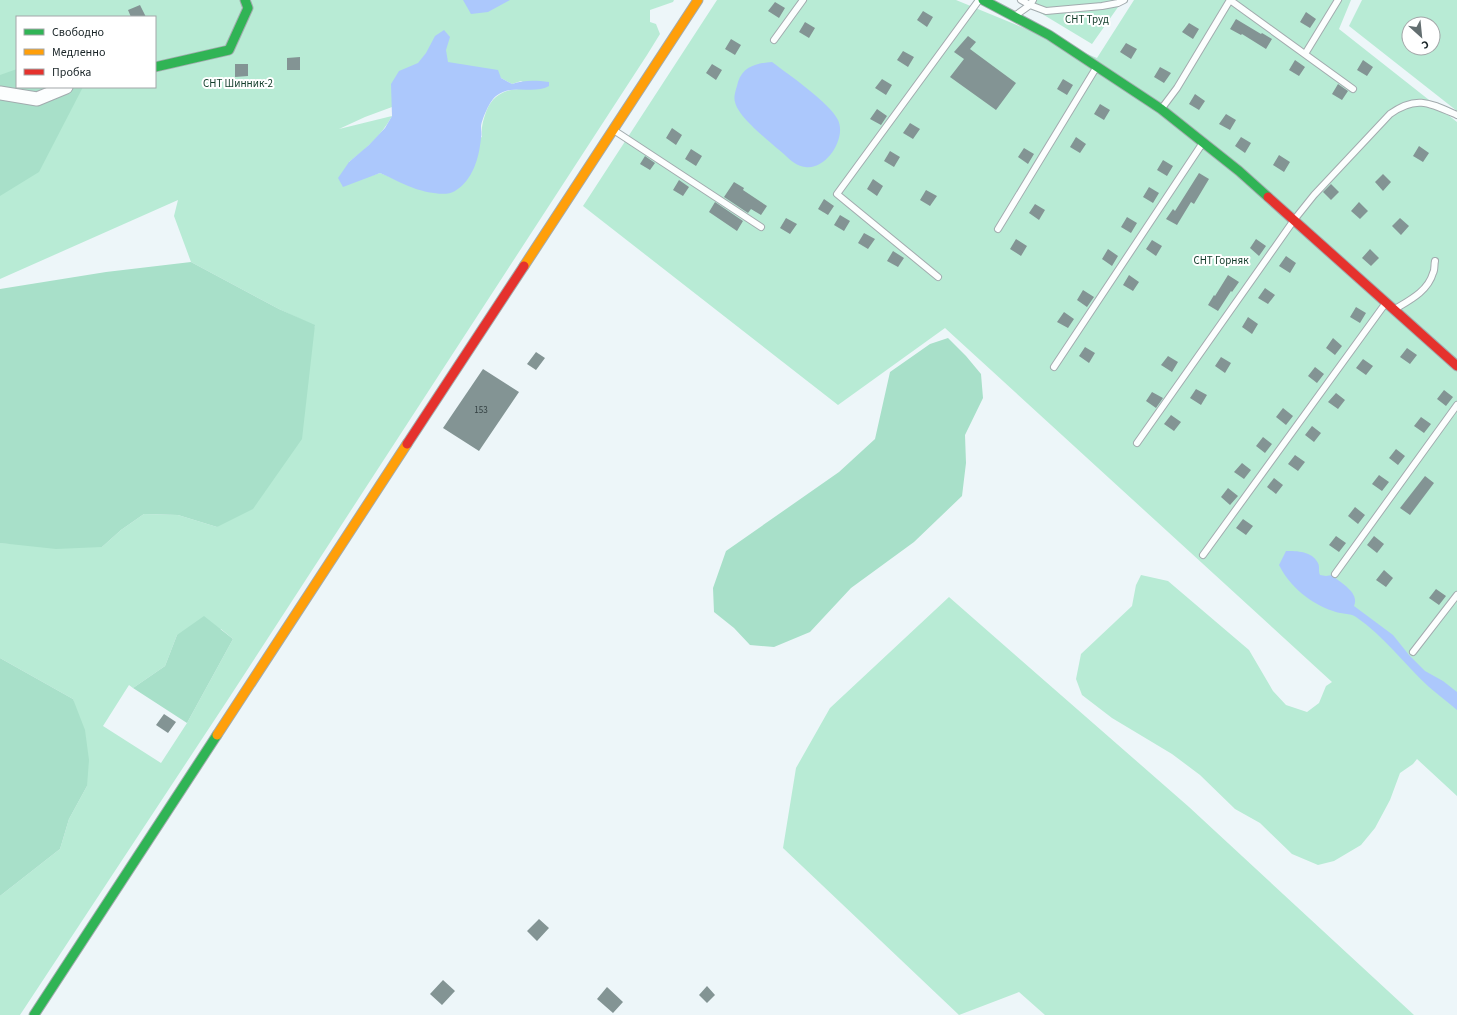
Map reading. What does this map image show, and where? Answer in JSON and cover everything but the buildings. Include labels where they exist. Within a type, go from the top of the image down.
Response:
[{"type":"street","points":[[156,67],[229,50],[248,8],[245,0]]},
{"type":"street","points":[[34,1015],[698,0]]},
{"type":"street","points":[[983,0],[1049,35],[1161,109],[1239,171],[1457,366]]},
{"type":"street","points":[[0,93],[37,99],[64,88]]},
{"type":"lane","points":[[774,40],[803,0]]},
{"type":"lane","points":[[938,277],[837,194],[979,0]]},
{"type":"lane","points":[[1021,0],[1032,3],[1046,11],[1102,6],[1118,3],[1124,0]]},
{"type":"lane","points":[[1161,109],[1177,88],[1230,0],[1353,89]]},
{"type":"lane","points":[[1305,54],[1338,0]]},
{"type":"lane","points":[[1013,17],[1032,3]]},
{"type":"lane","points":[[998,229],[1097,66]]},
{"type":"lane","points":[[1137,443],[1294,220],[1314,195],[1390,114],[1401,107],[1414,102],[1428,103],[1457,115]]},
{"type":"lane","points":[[613,130],[761,227]]},
{"type":"lane","points":[[1054,367],[1203,142]]},
{"type":"lane","points":[[1394,309],[1413,299],[1427,286],[1433,274],[1435,261]]},
{"type":"lane","points":[[1203,555],[1386,303]]},
{"type":"lane","points":[[1335,574],[1457,405]]},
{"type":"lane","points":[[1413,652],[1457,595]]},
{"type":"green space","name":"СНТ Шинник-2","points":[[0,0],[674,0],[673,2],[650,10],[650,22],[656,24],[660,34],[647,55],[227,701],[20,1015],[0,1015],[0,896],[60,849],[69,819],[87,786],[73,699],[0,658],[0,543],[102,547],[121,530],[144,514],[178,515],[217,527],[315,326],[279,309],[191,262],[174,216],[178,200],[0,279]],"holes":[[[492,70],[501,78],[512,84],[521,81],[537,89],[507,91],[495,98],[486,112],[482,124],[482,137],[393,178],[380,173],[370,176],[349,162],[373,142],[392,116],[339,129],[365,117]],[[221,629],[233,639],[187,723],[161,763],[103,726],[129,685],[133,688],[165,666],[177,635]]]},
{"type":"green space","name":"СНТ Горняк","points":[[717,0],[956,0],[1097,58],[1134,0],[1351,0],[1339,29],[1457,122],[1457,796],[1417,759],[1413,764],[1400,773],[1390,800],[1375,828],[1361,845],[1334,861],[1318,865],[1292,854],[1260,823],[1235,809],[1200,775],[1172,754],[1112,718],[1082,695],[1076,679],[1081,654],[1132,606],[1136,585],[1141,575],[1168,581],[1249,650],[1273,691],[1286,705],[1307,712],[1319,703],[1326,686],[1332,682],[945,328],[838,405],[583,206]]},
{"type":"green space","name":"СНТ Труд","points":[[1019,0],[1123,0],[1092,44]]},
{"type":"green space","points":[[1362,0],[1457,0],[1457,111],[1349,26]]},
{"type":"green space","points":[[16,69],[16,88],[82,88],[39,172],[0,196],[0,75]]},
{"type":"green space","points":[[191,262],[279,309],[315,325],[302,439],[253,509],[217,527],[178,515],[144,514],[121,530],[102,547],[56,549],[0,543],[0,289],[106,272]]},
{"type":"green space","points":[[948,338],[981,374],[983,398],[965,435],[966,463],[962,496],[914,542],[851,588],[810,632],[774,647],[750,645],[734,628],[714,612],[713,588],[726,551],[839,472],[875,439],[890,372],[930,344]]},
{"type":"green space","points":[[949,597],[1189,807],[1414,1015],[1045,1015],[1019,992],[959,1015],[783,848],[796,768],[830,708]]},
{"type":"green space","points":[[204,616],[233,639],[187,723],[133,688],[165,666],[177,635]]},
{"type":"green space","points":[[0,658],[73,699],[85,730],[89,760],[87,786],[69,819],[60,849],[0,896]]},
{"type":"water","points":[[463,0],[510,0],[488,12],[471,14]]},
{"type":"water","points":[[444,30],[450,37],[446,50],[448,62],[498,70],[501,78],[512,84],[525,81],[539,81],[549,82],[549,86],[536,90],[509,90],[496,96],[491,101],[481,126],[480,146],[477,161],[471,175],[461,186],[451,193],[441,194],[425,191],[380,173],[343,187],[338,178],[349,162],[369,145],[385,128],[392,116],[391,84],[399,71],[418,63],[426,53],[435,36]]},
{"type":"water","points":[[772,62],[818,97],[838,120],[840,128],[837,144],[827,159],[820,164],[813,167],[805,167],[793,162],[749,123],[735,102],[738,82],[743,72],[752,66]]},
{"type":"water","points":[[1286,551],[1304,552],[1312,556],[1318,563],[1320,575],[1332,575],[1348,588],[1354,596],[1354,606],[1393,635],[1409,655],[1425,671],[1443,681],[1457,692],[1457,710],[1429,687],[1385,641],[1366,625],[1354,616],[1336,612],[1316,604],[1295,587],[1279,565]]},
{"type":"traffic: fast","points":[[156,67],[229,50],[248,8],[245,0]]},
{"type":"traffic: fast","points":[[983,0],[1049,35],[1161,109],[1239,171],[1268,197]]},
{"type":"traffic: fast","points":[[34,1015],[217,735]]},
{"type":"traffic: slow","points":[[524,266],[698,0]]},
{"type":"traffic: slow","points":[[217,735],[407,444]]},
{"type":"traffic: jam","points":[[1268,197],[1457,366]]},
{"type":"traffic: jam","points":[[407,444],[524,266]]}]
